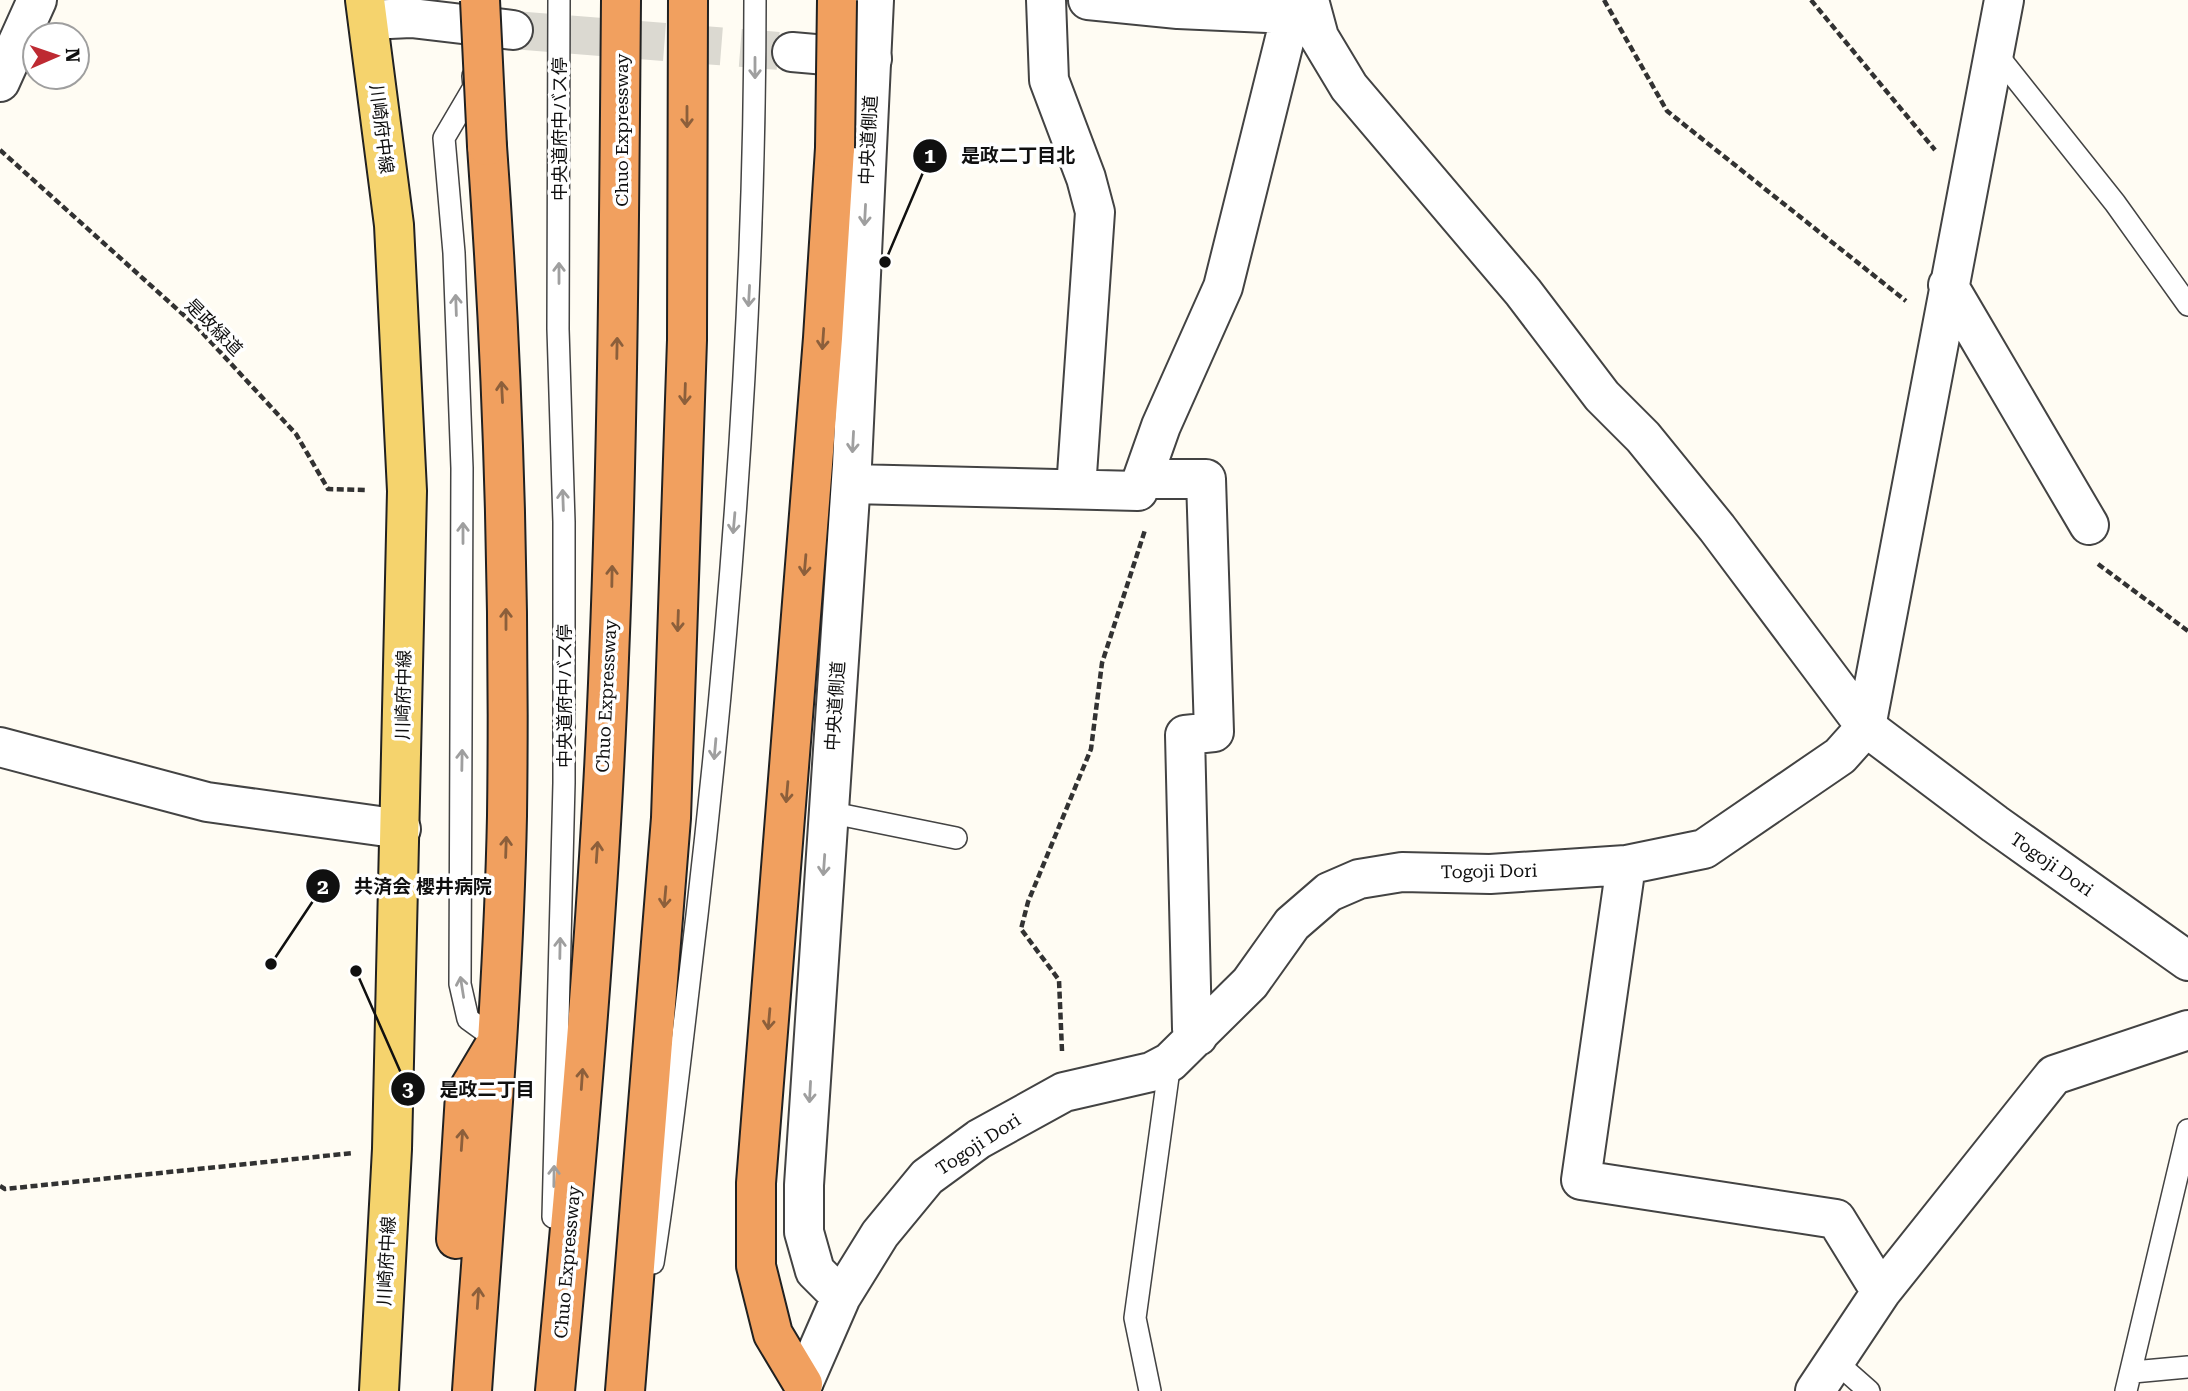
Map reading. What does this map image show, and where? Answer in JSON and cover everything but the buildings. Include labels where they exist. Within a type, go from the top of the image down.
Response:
[{"type":"highway","name":"Chuo Expressway","points":[[555,1391],[579,1117],[609,659],[621,218],[621,0]]},
{"type":"highway","points":[[625,1391],[671,818],[687,340],[688,0]]},
{"type":"highway","points":[[801,1388],[773,1334],[756,1266],[756,1183],[822,352],[835,148],[838,0]]},
{"type":"highway","points":[[472,1391],[497,1040],[507,815],[506,462],[487,146],[476,13]]},
{"type":"highway","points":[[460,1391],[452,1308],[465,1095],[497,1040]]},
{"type":"main road","name":"川崎府中線","points":[[366,10],[394,225],[407,491],[392,1149],[379,1391]]},
{"type":"street","points":[[0,82],[37,0]]},
{"type":"street","name":"中央道側道","points":[[841,1297],[815,1271],[804,1232],[805,1172],[851,484],[874,0]]},
{"type":"street","points":[[1046,0],[1049,80],[1086,178],[1095,212],[1076,489]]},
{"type":"street","points":[[1088,0],[1178,9],[1303,9]]},
{"type":"street","points":[[1866,727],[2004,0]]},
{"type":"street","points":[[1140,485],[1161,426],[1223,287],[1303,9]]},
{"type":"street","points":[[1303,9],[1349,87],[1523,292],[1602,396],[1643,437],[1717,528],[1866,727]]},
{"type":"street","points":[[366,10],[411,18],[476,13],[513,30]]},
{"type":"street","points":[[792,52],[872,59]]},
{"type":"street","points":[[1948,285],[2089,525]]},
{"type":"street","points":[[851,484],[1076,489],[1206,479],[1214,732],[1185,735],[1192,1029],[1198,1036]]},
{"type":"street","name":"Togoji Dori","points":[[841,1297],[880,1234],[927,1177],[979,1139],[1064,1092],[1151,1072],[1170,1062],[1250,983],[1292,924],[1329,892],[1359,879],[1402,872],[1490,874],[1626,864],[1704,849],[1840,756],[1866,727],[1995,824],[2188,961]]},
{"type":"street","points":[[0,747],[207,802],[401,829]]},
{"type":"street","points":[[1626,864],[1581,1180],[1836,1219],[1881,1292]]},
{"type":"street","points":[[1825,1376],[1881,1292],[2054,1075],[2188,1030]]},
{"type":"street","points":[[801,1388],[841,1297]]},
{"type":"lane","name":"中央道府中バス停","points":[[549,1391],[564,783],[564,522],[558,329],[559,0]]},
{"type":"lane","points":[[632,1391],[666,1177],[716,743],[750,292],[755,0]]},
{"type":"lane","points":[[476,13],[474,87],[444,138],[454,253],[463,468],[460,984],[468,1019],[497,1040]]},
{"type":"lane","points":[[1994,51],[2115,203],[2188,304]]},
{"type":"lane","points":[[828,812],[956,838]]},
{"type":"lane","points":[[1150,1391],[1135,1318],[1170,1062]]},
{"type":"lane","points":[[2188,1130],[2129,1381],[2188,1367]]},
{"type":"lane","points":[[1825,1376],[1870,1391]]},
{"type":"path","points":[[1604,0],[1667,111],[1940,328]]},
{"type":"path","points":[[1811,0],[1967,189]]},
{"type":"path","name":"是政緑道","points":[[0,150],[197,327],[296,434],[328,489],[407,491]]},
{"type":"path","points":[[1064,1092],[1059,980],[1021,929],[1028,902],[1091,749],[1102,663],[1146,534],[1140,485]]},
{"type":"path","points":[[0,1186],[5,1189],[392,1149]]},
{"type":"tunnel","points":[[513,30],[792,52]]},
{"type":"place","name":"是政二丁目北","points":[[885,262]]},
{"type":"place","name":"共済会 櫻井病院","points":[[271,964]]},
{"type":"place","name":"是政二丁目","points":[[356,971]]}]
